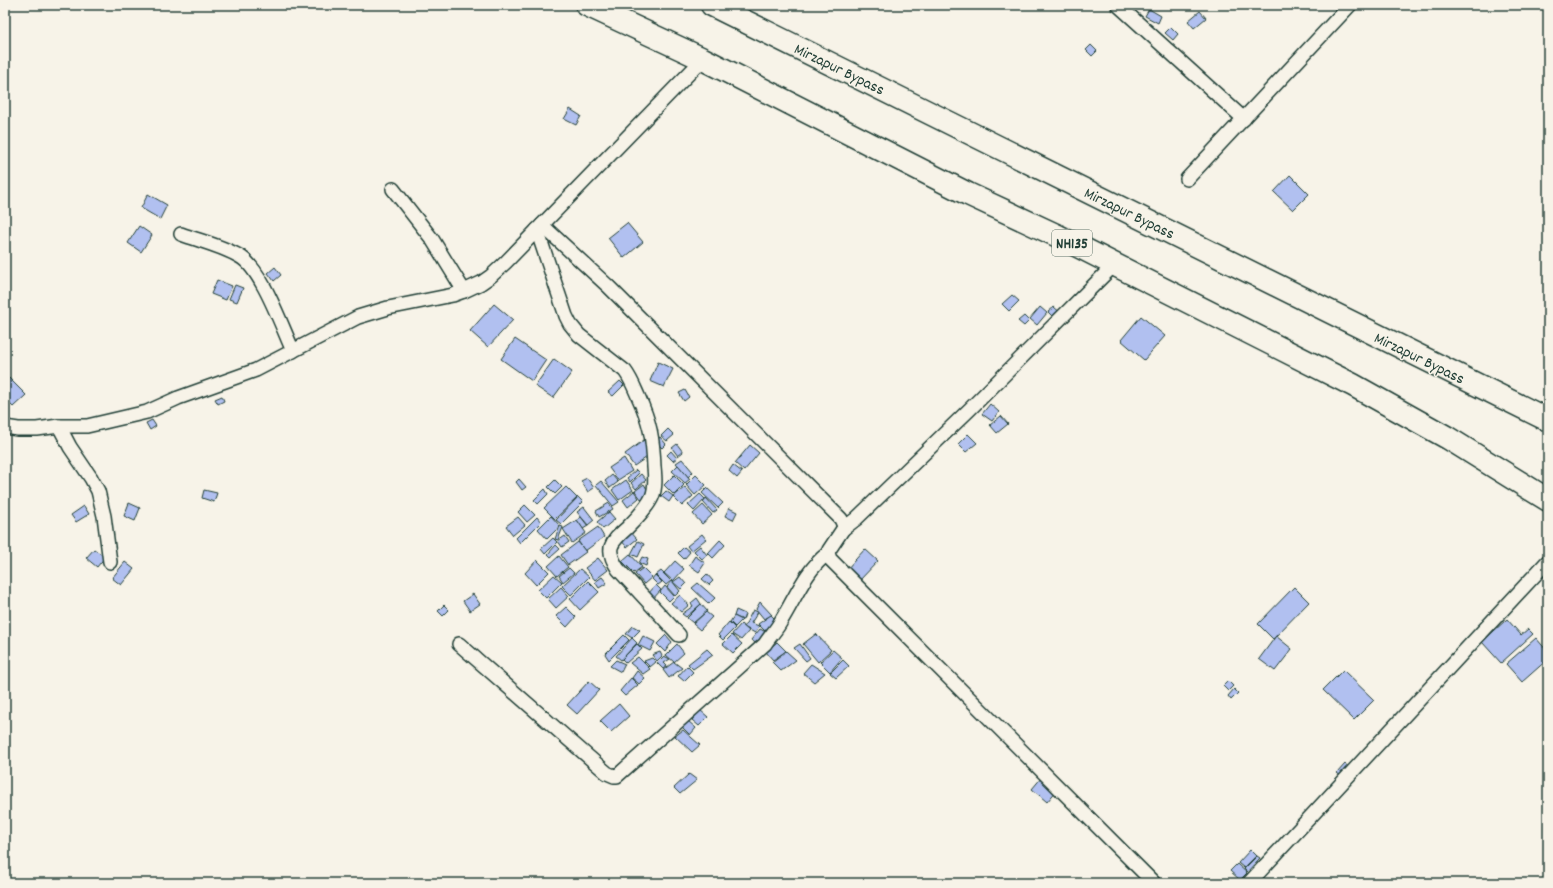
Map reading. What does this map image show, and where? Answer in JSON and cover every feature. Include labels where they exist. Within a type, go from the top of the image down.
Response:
[{"type":"highway","name":"NH135","points":[[587,5],[703,59],[968,194],[1058,236],[1353,385],[1448,438],[1548,500]]},
{"type":"highway","name":"Mirzapur Bypass","points":[[712,5],[1548,420]]},
{"type":"street","points":[[1118,5],[1244,118]]},
{"type":"street","points":[[1187,180],[1350,5]]},
{"type":"street","points":[[5,427],[37,429],[60,426],[87,426],[147,412],[178,398],[256,370],[358,317],[388,308],[453,295],[481,283],[491,276],[703,59]]},
{"type":"street","points":[[393,189],[432,239],[464,291]]},
{"type":"street","points":[[539,227],[614,292],[843,522],[843,529]]},
{"type":"street","points":[[539,227],[566,316],[570,324],[579,335],[625,371],[630,378],[646,412],[654,443],[655,480],[653,493],[646,506],[628,527],[612,541],[612,559],[618,569],[679,635]]},
{"type":"street","points":[[181,234],[239,256],[249,263],[260,278],[293,351]]},
{"type":"street","points":[[459,644],[607,773],[617,776],[765,644],[780,623],[794,596],[809,573],[820,559],[828,553],[843,529],[856,519],[1110,269]]},
{"type":"street","points":[[60,426],[70,447],[98,491],[104,516],[110,562]]},
{"type":"street","points":[[828,553],[830,559],[1154,883]]},
{"type":"street","points":[[1249,883],[1548,561]]},
{"type":"building","points":[[1149,9],[1161,16],[1158,23],[1145,16]]},
{"type":"building","points":[[1200,11],[1206,18],[1194,28],[1188,21]]},
{"type":"building","points":[[1171,27],[1178,34],[1173,40],[1165,33]]},
{"type":"building","points":[[1091,45],[1097,51],[1092,56],[1086,50]]},
{"type":"building","points":[[570,109],[581,116],[576,125],[564,119]]},
{"type":"building","points":[[1290,175],[1309,194],[1293,210],[1274,192]]},
{"type":"building","points":[[148,194],[167,205],[160,219],[141,208]]},
{"type":"building","points":[[627,223],[643,242],[624,258],[608,238]]},
{"type":"building","points":[[139,226],[152,235],[141,252],[128,243]]},
{"type":"building","points":[[275,267],[281,275],[274,281],[268,273]]},
{"type":"building","points":[[217,280],[232,286],[226,300],[211,294]]},
{"type":"building","points":[[235,285],[243,288],[237,302],[229,299]]},
{"type":"building","points":[[1012,295],[1019,301],[1009,311],[1002,304]]},
{"type":"building","points":[[494,304],[513,320],[488,347],[470,331]]},
{"type":"building","points":[[1040,307],[1047,313],[1037,325],[1030,319]]},
{"type":"building","points":[[1054,307],[1062,314],[1056,320],[1048,312]]},
{"type":"building","points":[[1024,316],[1029,321],[1024,326],[1018,321]]},
{"type":"building","points":[[1141,316],[1165,336],[1144,360],[1121,340]]},
{"type":"building","points":[[515,339],[546,360],[532,381],[501,359]]},
{"type":"building","points":[[554,359],[572,372],[553,398],[535,386]]},
{"type":"building","points":[[658,362],[673,369],[664,387],[650,381]]},
{"type":"building","points":[[9,378],[26,395],[13,407],[5,399],[5,382]]},
{"type":"building","points":[[620,381],[624,385],[613,396],[608,392]]},
{"type":"building","points":[[685,390],[689,397],[684,401],[679,393]]},
{"type":"building","points":[[222,396],[224,401],[218,404],[215,399]]},
{"type":"building","points":[[990,404],[999,412],[992,421],[982,414]]},
{"type":"building","points":[[1001,416],[1008,424],[997,433],[990,425]]},
{"type":"building","points":[[152,420],[156,426],[150,430],[146,423]]},
{"type":"building","points":[[668,429],[674,435],[667,441],[661,436]]},
{"type":"building","points":[[968,434],[977,443],[966,452],[958,444]]},
{"type":"building","points":[[660,437],[666,444],[662,448],[655,441]]},
{"type":"building","points":[[644,440],[653,453],[634,466],[625,454]]},
{"type":"building","points":[[677,444],[683,452],[678,456],[672,448]]},
{"type":"building","points":[[750,445],[759,453],[744,471],[735,463]]},
{"type":"building","points":[[671,451],[677,458],[673,461],[667,455]]},
{"type":"building","points":[[624,458],[632,471],[618,480],[609,468]]},
{"type":"building","points":[[682,459],[693,472],[688,477],[676,463]]},
{"type":"building","points":[[678,465],[690,479],[685,483],[672,471]]},
{"type":"building","points":[[733,465],[742,472],[737,478],[729,471]]},
{"type":"building","points":[[636,470],[639,473],[630,482],[627,478]]},
{"type":"building","points":[[641,474],[646,480],[636,489],[631,483]]},
{"type":"building","points":[[612,475],[618,482],[610,488],[605,481]]},
{"type":"building","points":[[674,475],[684,485],[674,495],[664,485]]},
{"type":"building","points":[[696,475],[706,485],[695,495],[686,485]]},
{"type":"building","points":[[587,478],[594,488],[588,492],[581,481]]},
{"type":"building","points":[[519,479],[526,487],[522,490],[516,482]]},
{"type":"building","points":[[555,480],[562,487],[555,494],[548,487]]},
{"type":"building","points":[[626,480],[633,490],[619,500],[612,490]]},
{"type":"building","points":[[601,481],[619,502],[613,506],[596,485]]},
{"type":"building","points":[[644,484],[651,496],[645,504],[635,491]]},
{"type":"building","points":[[566,487],[577,498],[555,519],[544,508]]},
{"type":"building","points":[[685,487],[693,496],[682,506],[673,497]]},
{"type":"building","points":[[707,488],[723,503],[718,508],[702,493]]},
{"type":"building","points":[[545,489],[548,494],[538,504],[534,500]]},
{"type":"building","points":[[204,490],[217,493],[214,502],[202,498]]},
{"type":"building","points":[[634,491],[639,498],[628,507],[623,500]]},
{"type":"building","points":[[666,491],[673,496],[669,502],[661,496]]},
{"type":"building","points":[[700,494],[705,499],[694,511],[688,505]]},
{"type":"building","points":[[578,497],[583,502],[561,524],[556,520]]},
{"type":"building","points":[[706,498],[717,510],[713,513],[703,502]]},
{"type":"building","points":[[129,503],[140,508],[135,521],[124,516]]},
{"type":"building","points":[[609,503],[613,509],[599,517],[596,511]]},
{"type":"building","points":[[525,505],[535,515],[527,522],[518,512]]},
{"type":"building","points":[[703,505],[712,515],[702,524],[693,514]]},
{"type":"building","points":[[84,506],[89,514],[76,522],[71,515]]},
{"type":"building","points":[[584,507],[594,520],[588,525],[577,512]]},
{"type":"building","points":[[729,508],[737,512],[733,520],[725,516]]},
{"type":"building","points":[[609,512],[615,519],[603,529],[597,522]]},
{"type":"building","points":[[551,516],[560,526],[547,539],[538,529]]},
{"type":"building","points":[[518,517],[525,525],[513,535],[506,526]]},
{"type":"building","points":[[537,517],[541,522],[520,543],[516,538]]},
{"type":"building","points":[[581,517],[588,526],[583,529],[577,520]]},
{"type":"building","points":[[577,520],[586,533],[572,543],[563,529]]},
{"type":"building","points":[[560,526],[563,527],[558,540],[555,539]]},
{"type":"building","points":[[598,527],[604,537],[585,551],[578,541]]},
{"type":"building","points":[[628,529],[637,539],[627,547],[618,537]]},
{"type":"building","points":[[702,534],[706,539],[691,551],[687,546]]},
{"type":"building","points":[[565,536],[569,542],[562,547],[558,541]]},
{"type":"building","points":[[553,538],[557,542],[545,554],[541,549]]},
{"type":"building","points":[[720,540],[725,545],[713,558],[708,553]]},
{"type":"building","points":[[638,541],[644,544],[638,557],[631,554]]},
{"type":"building","points":[[578,542],[586,552],[568,565],[561,555]]},
{"type":"building","points":[[556,545],[560,549],[551,557],[548,554]]},
{"type":"building","points":[[700,546],[707,555],[702,559],[694,551]]},
{"type":"building","points":[[684,547],[690,552],[684,559],[678,553]]},
{"type":"building","points":[[94,549],[105,557],[97,567],[86,558]]},
{"type":"building","points":[[865,549],[878,561],[858,582],[846,570]]},
{"type":"building","points":[[630,554],[642,567],[634,573],[622,561]]},
{"type":"building","points":[[559,556],[568,567],[557,576],[548,566]]},
{"type":"building","points":[[695,556],[705,563],[699,572],[689,565]]},
{"type":"building","points":[[642,557],[648,559],[646,566],[639,563]]},
{"type":"building","points":[[598,558],[608,570],[595,580],[585,568]]},
{"type":"building","points":[[537,560],[549,572],[536,585],[525,573]]},
{"type":"building","points":[[675,561],[684,569],[673,581],[664,573]]},
{"type":"building","points":[[125,562],[134,569],[121,585],[112,578]]},
{"type":"building","points":[[569,568],[574,573],[563,582],[559,576]]},
{"type":"building","points":[[643,568],[652,577],[644,584],[635,574]]},
{"type":"building","points":[[580,569],[589,577],[571,595],[562,586]]},
{"type":"building","points":[[661,571],[671,581],[666,585],[656,575]]},
{"type":"building","points":[[707,574],[713,581],[709,585],[702,579]]},
{"type":"building","points":[[554,575],[562,582],[546,598],[538,590]]},
{"type":"building","points":[[655,575],[662,582],[658,585],[652,579]]},
{"type":"building","points":[[602,577],[607,583],[599,588],[595,582]]},
{"type":"building","points":[[680,577],[686,584],[681,589],[673,582]]},
{"type":"building","points":[[588,581],[599,592],[580,610],[570,599]]},
{"type":"building","points":[[672,581],[680,591],[675,596],[667,587]]},
{"type":"building","points":[[698,583],[715,598],[709,604],[692,588]]},
{"type":"building","points":[[656,585],[661,590],[652,600],[647,595]]},
{"type":"building","points":[[665,586],[674,596],[669,601],[660,592]]},
{"type":"building","points":[[561,587],[569,596],[556,608],[548,599]]},
{"type":"building","points":[[1294,587],[1309,602],[1273,639],[1258,624]]},
{"type":"building","points":[[473,594],[480,604],[470,611],[463,601]]},
{"type":"building","points":[[680,595],[689,605],[681,612],[671,603]]},
{"type":"building","points":[[697,598],[701,604],[686,617],[682,614],[693,606],[691,603]]},
{"type":"building","points":[[760,602],[772,615],[764,619],[756,609]]},
{"type":"building","points":[[701,604],[707,611],[693,623],[687,618]]},
{"type":"building","points":[[444,605],[449,610],[443,616],[438,611]]},
{"type":"building","points":[[566,607],[576,617],[567,627],[556,616]]},
{"type":"building","points":[[736,610],[745,614],[743,620],[734,616]]},
{"type":"building","points":[[753,610],[758,612],[751,623],[759,626],[755,633],[744,627]]},
{"type":"building","points":[[706,612],[712,617],[700,630],[693,624]]},
{"type":"building","points":[[771,615],[777,621],[765,631],[758,624]]},
{"type":"building","points":[[734,616],[742,620],[735,627],[730,622]]},
{"type":"building","points":[[1507,619],[1521,635],[1528,629],[1533,634],[1501,663],[1482,642]]},
{"type":"building","points":[[729,622],[735,628],[723,640],[718,635]]},
{"type":"building","points":[[741,624],[749,631],[741,640],[732,634]]},
{"type":"building","points":[[633,626],[640,630],[632,638],[626,634]]},
{"type":"building","points":[[760,629],[766,632],[757,644],[751,640]]},
{"type":"building","points":[[816,634],[831,650],[818,662],[803,644]]},
{"type":"building","points":[[624,635],[629,640],[609,660],[605,654]]},
{"type":"building","points":[[666,635],[672,642],[665,652],[657,644]]},
{"type":"building","points":[[732,635],[742,644],[733,653],[723,644]]},
{"type":"building","points":[[643,636],[655,642],[650,651],[638,645]]},
{"type":"building","points":[[1276,636],[1292,649],[1275,671],[1259,659]]},
{"type":"building","points":[[632,638],[637,643],[621,660],[616,656]]},
{"type":"building","points":[[1536,638],[1548,652],[1548,659],[1522,682],[1506,664]]},
{"type":"building","points":[[777,642],[786,651],[773,660],[766,652]]},
{"type":"building","points":[[637,644],[642,649],[626,663],[622,659]]},
{"type":"building","points":[[677,644],[684,653],[674,662],[666,655]]},
{"type":"building","points":[[800,644],[810,658],[806,661],[794,648]]},
{"type":"building","points":[[707,649],[713,655],[693,669],[688,664]]},
{"type":"building","points":[[833,650],[842,658],[830,672],[820,662]]},
{"type":"building","points":[[786,651],[796,660],[781,671],[772,662]]},
{"type":"building","points":[[660,652],[662,656],[657,661],[652,655]]},
{"type":"building","points":[[664,656],[670,659],[664,663],[667,666],[663,669],[657,663]]},
{"type":"building","points":[[638,657],[650,669],[643,674],[630,663]]},
{"type":"building","points":[[652,658],[656,662],[650,667],[644,661]]},
{"type":"building","points":[[616,660],[625,664],[621,672],[610,666]]},
{"type":"building","points":[[843,660],[849,666],[836,678],[830,673]]},
{"type":"building","points":[[674,662],[682,668],[669,678],[663,670]]},
{"type":"building","points":[[811,664],[825,673],[814,682],[803,673]]},
{"type":"building","points":[[687,666],[693,672],[684,681],[678,676]]},
{"type":"building","points":[[1343,670],[1374,700],[1354,720],[1323,690]]},
{"type":"building","points":[[637,671],[645,678],[639,684],[632,678]]},
{"type":"building","points":[[631,678],[638,685],[625,696],[620,691]]},
{"type":"building","points":[[589,681],[599,690],[577,714],[567,705]]},
{"type":"building","points":[[1228,681],[1233,686],[1228,691],[1223,686]]},
{"type":"building","points":[[1234,689],[1238,693],[1231,700],[1228,696]]},
{"type":"building","points":[[619,704],[629,716],[611,732],[600,721]]},
{"type":"building","points":[[700,710],[708,717],[699,726],[692,720]]},
{"type":"building","points":[[688,721],[696,728],[690,735],[682,727]]},
{"type":"building","points":[[683,730],[700,745],[692,752],[675,736]]},
{"type":"building","points":[[1345,764],[1350,768],[1342,777],[1337,773]]},
{"type":"building","points":[[689,774],[697,780],[680,794],[674,788]]},
{"type":"building","points":[[1042,777],[1057,790],[1047,802],[1032,789]]},
{"type":"building","points":[[1250,850],[1256,856],[1244,868],[1238,863]]},
{"type":"building","points":[[1257,856],[1260,858],[1247,872],[1244,869]]},
{"type":"building","points":[[1237,864],[1247,873],[1240,880],[1230,871]]}]
